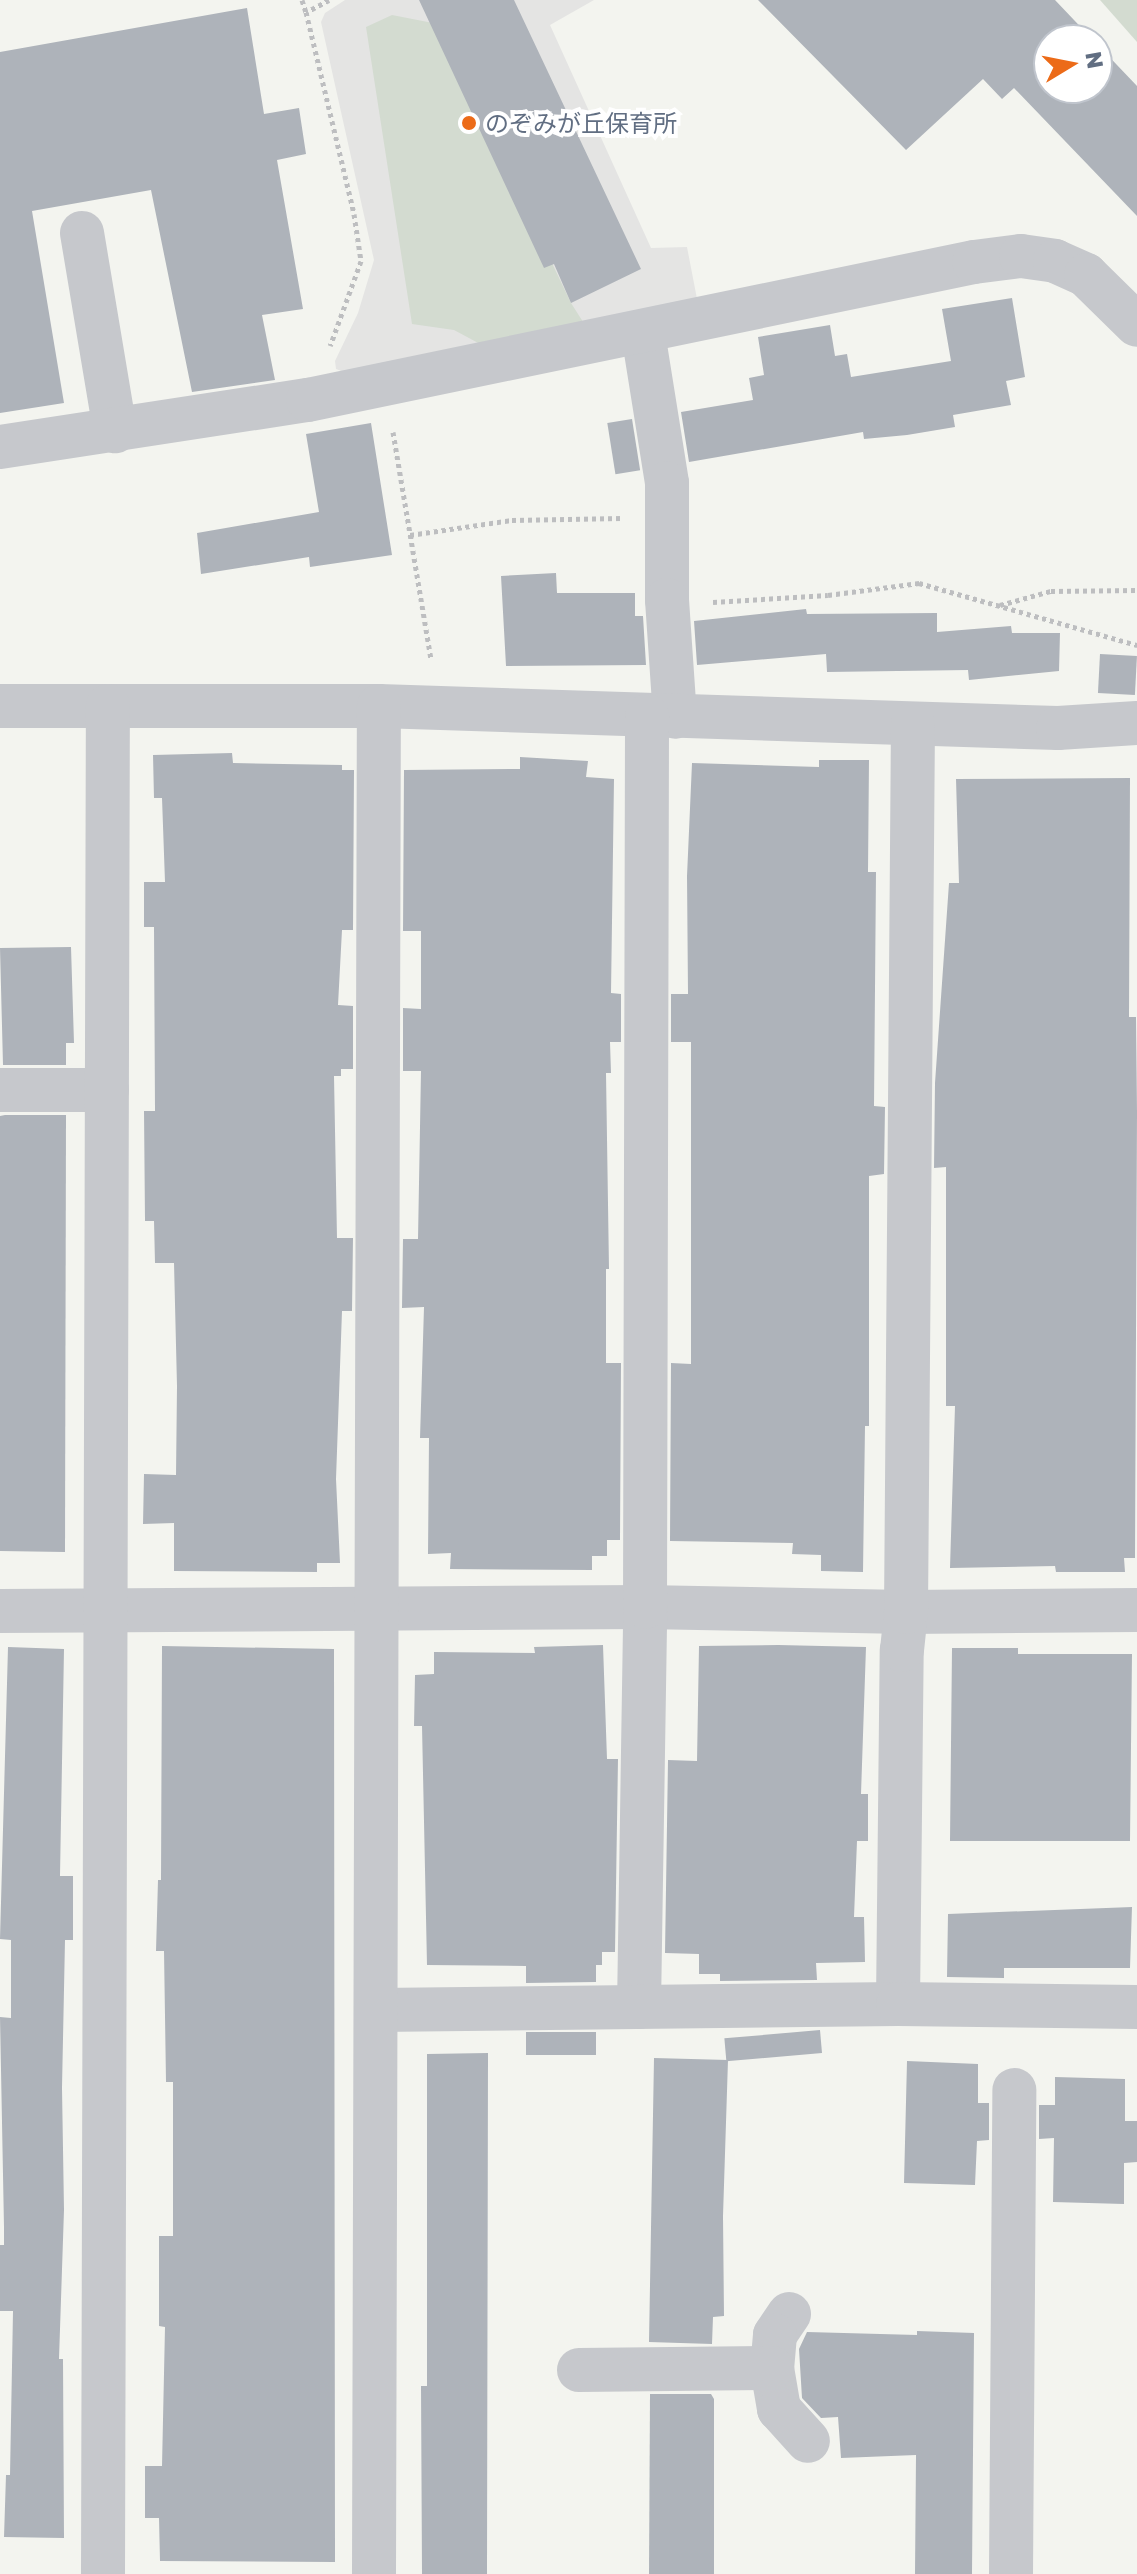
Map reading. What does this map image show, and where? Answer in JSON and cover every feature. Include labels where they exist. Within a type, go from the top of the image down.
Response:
[{"type":"street","points":[[82,233],[115,431]]},
{"type":"street","points":[[0,447],[308,400],[974,262],[1021,256],[1055,261],[1086,275],[1137,325]]},
{"type":"street","points":[[639,2007],[661,716],[668,605],[667,483],[643,333]]},
{"type":"street","points":[[0,706],[379,706],[1058,728],[1137,723]]},
{"type":"street","points":[[103,2574],[103,1612],[108,706]]},
{"type":"street","points":[[374,2574],[378,2010],[374,1610],[379,706]]},
{"type":"street","points":[[898,2004],[902,1650],[906,1612],[913,724]]},
{"type":"street","points":[[0,1090],[107,1090]]},
{"type":"street","points":[[0,1611],[645,1607],[906,1612],[1137,1610]]},
{"type":"street","points":[[378,2010],[898,2004],[1137,2007]]},
{"type":"street","points":[[1011,2574],[1014,2090]]},
{"type":"street","points":[[789,2314],[775,2335],[772,2368],[779,2409],[808,2441]]},
{"type":"street","points":[[579,2370],[772,2368]]},
{"type":"path","points":[[302,0],[361,261],[308,400]]},
{"type":"path","points":[[306,12],[329,0]]},
{"type":"path","points":[[384,384],[439,709]]},
{"type":"path","points":[[410,535],[512,520],[667,517]]},
{"type":"path","points":[[668,605],[828,595],[919,583],[1137,645]]},
{"type":"path","points":[[999,605],[1051,591],[1137,590]]},
{"type":"shaded area","name":"のぞみが丘保育所","points":[[345,0],[594,0],[550,25],[651,248],[687,247],[698,304],[344,372],[336,369],[335,361],[358,313],[374,260],[321,22],[325,13]]},
{"type":"shaded area","points":[[1100,0],[1137,0],[1137,42]]},
{"type":"shaded area","points":[[392,15],[438,24],[571,303],[585,325],[482,345],[454,330],[412,324],[366,27]]},
{"type":"building","points":[[419,0],[514,0],[641,269],[571,303],[554,264],[544,268]]},
{"type":"building","points":[[758,0],[1055,0],[1078,24],[1033,24],[1033,104],[1113,104],[1113,61],[1137,86],[1137,216],[1014,88],[1002,99],[983,79],[906,150]]},
{"type":"building","points":[[247,8],[264,114],[299,108],[306,154],[277,160],[303,309],[262,315],[275,380],[192,392],[151,190],[32,211],[64,403],[0,413],[0,52]]},
{"type":"building","points":[[1012,298],[1025,377],[1006,381],[1011,405],[953,415],[955,427],[864,439],[863,432],[689,462],[681,412],[753,400],[749,378],[764,375],[758,337],[830,325],[835,356],[847,354],[851,377],[951,361],[942,309]]},
{"type":"building","points":[[632,419],[640,470],[615,474],[607,423]]},
{"type":"building","points":[[371,423],[392,555],[310,567],[309,557],[201,574],[197,533],[319,512],[306,434]]},
{"type":"building","points":[[556,573],[557,593],[635,593],[635,616],[643,616],[646,665],[506,666],[501,576]]},
{"type":"building","points":[[806,609],[807,614],[937,613],[937,632],[1011,626],[1012,633],[1060,633],[1059,671],[969,680],[968,670],[827,672],[826,654],[697,665],[694,621]]},
{"type":"building","points":[[1100,654],[1137,656],[1135,695],[1098,693]]},
{"type":"building","points":[[232,753],[233,763],[342,765],[342,770],[354,770],[353,930],[342,930],[338,1005],[353,1006],[353,1069],[341,1069],[341,1076],[334,1076],[337,1238],[353,1238],[352,1311],[342,1311],[336,1479],[340,1563],[317,1563],[317,1572],[174,1571],[174,1523],[143,1524],[144,1474],[176,1475],[174,1263],[155,1263],[154,1221],[145,1221],[144,1111],[155,1111],[154,927],[144,927],[144,882],[165,882],[162,798],[154,798],[153,755]]},
{"type":"building","points":[[520,757],[588,761],[586,777],[614,779],[611,993],[621,994],[621,1042],[610,1042],[611,1073],[606,1073],[609,1269],[606,1269],[606,1363],[621,1363],[620,1540],[607,1540],[607,1556],[592,1556],[592,1570],[450,1569],[451,1553],[428,1554],[429,1438],[420,1438],[424,1307],[402,1308],[403,1239],[418,1239],[421,1071],[403,1071],[403,1008],[421,1009],[421,931],[403,931],[404,770],[520,769]]},
{"type":"building","points":[[819,760],[869,760],[868,872],[876,872],[874,1106],[885,1107],[884,1174],[869,1176],[869,1426],[865,1426],[863,1572],[821,1571],[821,1555],[792,1554],[793,1543],[670,1541],[671,1363],[691,1364],[691,1042],[671,1042],[671,994],[688,994],[687,876],[692,763],[819,767]]},
{"type":"building","points":[[1130,778],[1129,1017],[1136,1017],[1137,1113],[1135,1558],[1124,1558],[1125,1572],[1056,1572],[1055,1566],[950,1568],[955,1406],[946,1406],[946,1167],[934,1168],[935,1083],[949,883],[959,883],[956,779]]},
{"type":"building","points":[[71,947],[74,1043],[66,1043],[66,1065],[3,1065],[0,948]]},
{"type":"building","points":[[66,1115],[65,1552],[0,1551],[0,1116]]},
{"type":"building","points":[[603,1645],[607,1759],[618,1759],[615,1952],[602,1952],[602,1965],[596,1965],[596,1982],[526,1983],[526,1966],[427,1965],[422,1726],[414,1726],[415,1675],[434,1674],[434,1652],[535,1653],[534,1647]]},
{"type":"building","points":[[162,1646],[334,1649],[335,2562],[160,2561],[159,2518],[145,2518],[145,2466],[162,2466],[165,2327],[159,2326],[159,2236],[173,2236],[173,2082],[166,2082],[164,1951],[156,1951],[158,1880],[161,1880]]},
{"type":"building","points":[[699,1646],[866,1647],[861,1794],[868,1794],[868,1841],[857,1841],[854,1917],[864,1917],[865,1962],[816,1963],[817,1980],[720,1981],[720,1974],[699,1974],[699,1954],[665,1953],[668,1760],[697,1761]]},
{"type":"building","points":[[8,1647],[64,1649],[60,1876],[73,1876],[73,1940],[65,1940],[62,2088],[64,2210],[59,2359],[63,2359],[64,2538],[4,2537],[6,2475],[10,2475],[13,2311],[0,2311],[0,2245],[4,2245],[4,2227],[0,2017],[11,2018],[11,1940],[0,1939]]},
{"type":"building","points":[[952,1648],[1018,1648],[1018,1654],[1132,1654],[1130,1841],[950,1841]]},
{"type":"building","points":[[1132,1907],[1130,1968],[1004,1968],[1004,1978],[947,1977],[948,1914]]},
{"type":"building","points":[[820,2030],[822,2053],[726,2061],[724,2038]]},
{"type":"building","points":[[526,2032],[596,2032],[596,2055],[526,2055]]},
{"type":"building","points":[[488,2053],[487,2574],[422,2574],[421,2386],[427,2386],[427,2054]]},
{"type":"building","points":[[654,2058],[728,2060],[723,2216],[724,2316],[713,2317],[712,2344],[649,2342]]},
{"type":"building","points":[[907,2061],[978,2064],[978,2103],[989,2103],[989,2140],[977,2141],[975,2185],[904,2183]]},
{"type":"building","points":[[1055,2077],[1125,2079],[1125,2121],[1137,2121],[1137,2162],[1124,2163],[1124,2204],[1053,2202],[1054,2138],[1039,2139],[1039,2105],[1055,2105]]},
{"type":"building","points":[[917,2331],[974,2333],[972,2574],[915,2574],[916,2455],[841,2458],[838,2417],[821,2418],[802,2398],[799,2349],[807,2332],[917,2335]]},
{"type":"building","points":[[650,2394],[711,2394],[714,2399],[714,2574],[649,2574]]},
{"type":"place","name":"のぞみが丘保育所","points":[[469,123]]}]
